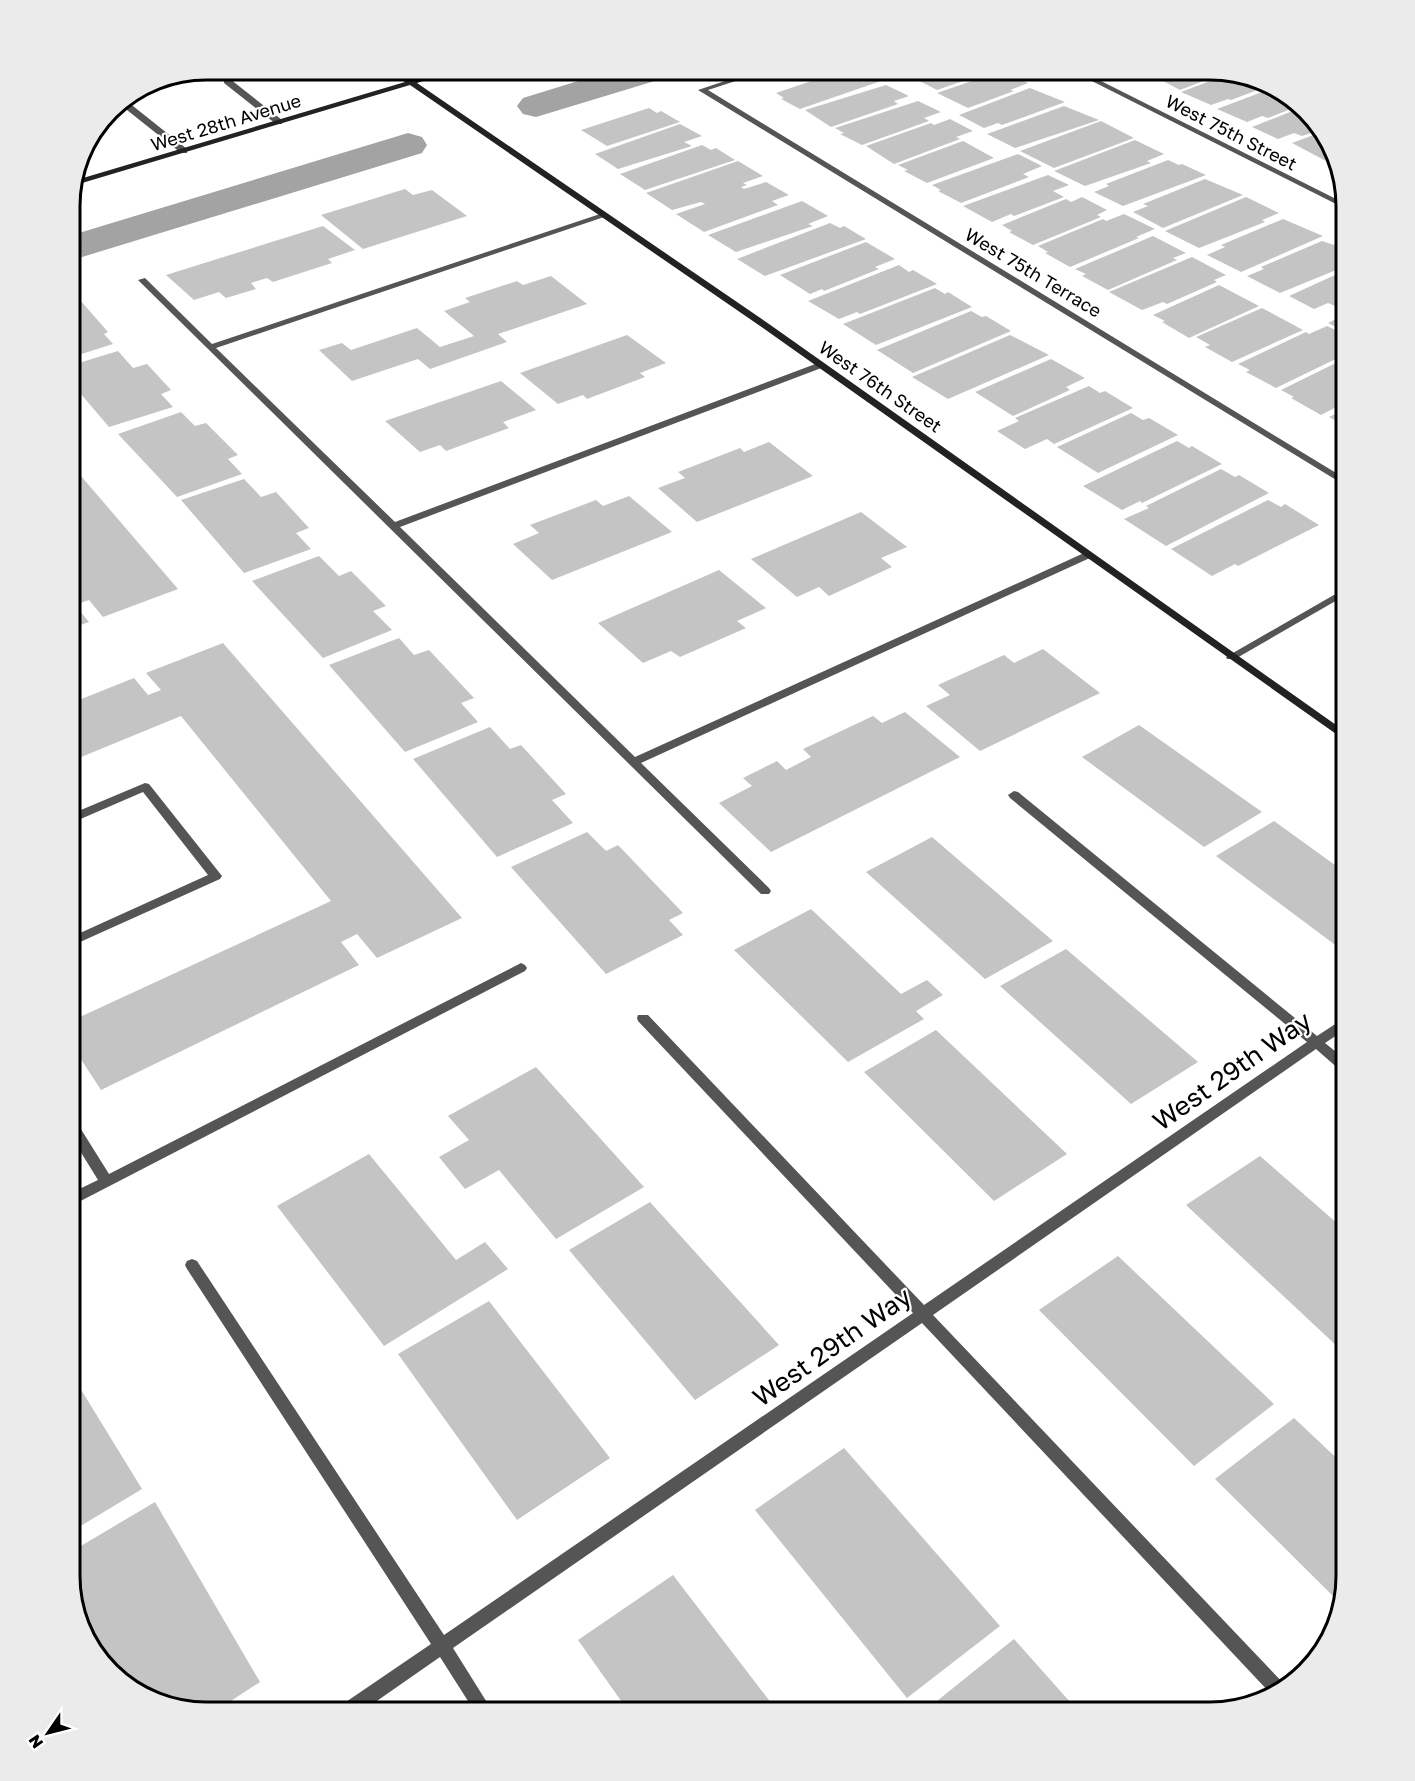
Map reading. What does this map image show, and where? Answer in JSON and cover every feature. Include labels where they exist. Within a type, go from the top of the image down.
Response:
[{"type":"street","name":"West 76th Street","points":[[407,80],[821,365],[1336,730]]},
{"type":"street","name":"West 28th Avenue","points":[[82,181],[421,80]]},
{"type":"street","name":"West 75th Terrace","points":[[734,80],[702,90],[1336,477]]},
{"type":"street","name":"West 75th Street","points":[[1093,80],[1336,202]]},
{"type":"street","points":[[227,81],[279,122]]},
{"type":"street","points":[[130,108],[184,151]]},
{"type":"street","points":[[210,347],[603,216]]},
{"type":"street","points":[[142,280],[765,891]]},
{"type":"street","points":[[393,526],[821,365]]},
{"type":"street","points":[[633,762],[1088,555]]},
{"type":"street","points":[[1231,657],[1336,597]]},
{"type":"street","points":[[80,815],[145,787],[216,876],[80,938]]},
{"type":"street","points":[[1014,795],[1336,1059]]},
{"type":"street","points":[[80,1195],[521,968]]},
{"type":"street","points":[[643,1018],[1273,1684]]},
{"type":"street","name":"West 29th Way","points":[[360,1702],[1336,1029]]},
{"type":"street","points":[[80,1140],[106,1181]]},
{"type":"street","points":[[192,1265],[477,1702]]},
{"type":"building","points":[[814,80],[881,81],[800,109],[781,99],[784,98],[776,93]]},
{"type":"building","points":[[918,80],[966,80],[937,90]]},
{"type":"building","points":[[975,80],[1021,80],[1028,83],[1010,90],[1014,91],[968,108],[937,93]]},
{"type":"building","points":[[1161,80],[1206,80],[1180,90]]},
{"type":"building","points":[[1213,80],[1234,82],[1259,89],[1211,105],[1181,92]]},
{"type":"building","points":[[886,85],[909,96],[894,101],[898,104],[831,127],[805,110]]},
{"type":"building","points":[[1030,88],[1065,102],[1002,125],[998,123],[984,128],[959,115]]},
{"type":"building","points":[[1263,91],[1290,109],[1268,118],[1262,116],[1247,122],[1217,109]]},
{"type":"building","points":[[918,101],[941,112],[924,118],[929,121],[862,145],[840,134],[844,133],[835,128]]},
{"type":"building","points":[[1064,106],[1099,120],[1015,148],[987,134]]},
{"type":"building","points":[[649,108],[657,113],[661,111],[680,122],[607,146],[581,130]]},
{"type":"building","points":[[1293,111],[1312,132],[1302,136],[1294,133],[1278,139],[1252,127]]},
{"type":"building","points":[[950,119],[973,131],[956,137],[960,139],[894,164],[866,146],[931,123],[934,125]]},
{"type":"building","points":[[1101,121],[1134,138],[1054,168],[1020,151]]},
{"type":"building","points":[[680,124],[702,136],[684,142],[692,146],[618,169],[595,154]]},
{"type":"building","points":[[1314,135],[1327,161],[1326,161],[1292,143]]},
{"type":"building","points":[[1135,140],[1164,154],[1147,161],[1151,163],[1085,186],[1054,171]]},
{"type":"building","points":[[963,141],[994,158],[927,183],[904,171],[908,170],[898,165]]},
{"type":"building","points":[[702,145],[711,150],[716,148],[735,160],[645,190],[620,174]]},
{"type":"building","points":[[1018,154],[1042,166],[1023,174],[1029,177],[961,203],[938,191],[941,190],[932,185]]},
{"type":"building","points":[[1168,160],[1206,175],[1123,206],[1094,192],[1109,186],[1106,184]]},
{"type":"building","points":[[738,161],[763,176],[743,183],[747,185],[741,187],[744,189],[766,182],[789,195],[772,201],[778,205],[704,232],[676,214],[705,204],[701,202],[672,210],[646,193]]},
{"type":"building","points":[[1048,175],[1069,185],[1053,191],[1064,197],[992,222],[963,206]]},
{"type":"building","points":[[1205,179],[1243,195],[1163,228],[1133,212],[1148,206],[1143,204]]},
{"type":"building","points":[[405,189],[413,195],[432,190],[467,216],[363,249],[321,215]]},
{"type":"building","points":[[1082,197],[1107,210],[1097,215],[1101,217],[1033,245],[1009,232],[1012,231],[1002,225],[1066,199],[1071,202]]},
{"type":"building","points":[[1246,197],[1279,213],[1262,220],[1265,222],[1199,248],[1165,231]]},
{"type":"building","points":[[802,201],[828,216],[808,224],[813,226],[736,252],[708,235]]},
{"type":"building","points":[[1124,214],[1155,229],[1070,267],[1045,253],[1048,252],[1038,246],[1103,219],[1106,221]]},
{"type":"building","points":[[1283,219],[1323,236],[1241,272],[1207,255],[1225,247],[1221,245]]},
{"type":"building","points":[[830,223],[840,228],[844,226],[866,239],[765,276],[737,259]]},
{"type":"building","points":[[323,226],[355,250],[328,259],[332,263],[273,282],[267,278],[251,283],[256,289],[226,298],[219,292],[194,300],[166,275]]},
{"type":"building","points":[[1153,236],[1186,253],[1173,258],[1177,260],[1108,290],[1082,276],[1086,274],[1075,269]]},
{"type":"building","points":[[1322,241],[1336,246],[1336,270],[1280,293],[1247,276],[1264,269],[1261,267]]},
{"type":"building","points":[[866,242],[895,259],[875,267],[879,269],[824,291],[822,289],[810,294],[780,275]]},
{"type":"building","points":[[1192,257],[1226,275],[1214,280],[1217,282],[1167,304],[1163,302],[1142,310],[1109,292]]},
{"type":"building","points":[[899,265],[937,284],[860,314],[857,312],[839,319],[808,301]]},
{"type":"building","points":[[1336,275],[1336,306],[1328,303],[1314,309],[1289,296]]},
{"type":"building","points":[[551,276],[587,304],[498,334],[507,342],[430,369],[418,359],[352,381],[319,350],[342,343],[351,350],[417,328],[440,347],[474,336],[444,311],[470,302],[465,298],[517,281],[523,285]]},
{"type":"building","points":[[1219,285],[1259,306],[1189,338],[1153,315]]},
{"type":"building","points":[[935,288],[945,294],[948,292],[972,307],[876,345],[843,324]]},
{"type":"building","points":[[80,300],[108,332],[104,334],[113,344],[80,354]]},
{"type":"building","points":[[1262,308],[1303,330],[1232,362],[1205,347],[1210,345],[1196,337]]},
{"type":"building","points":[[971,311],[982,317],[986,316],[1011,331],[913,373],[877,350]]},
{"type":"building","points":[[1336,319],[1336,327],[1328,323]]},
{"type":"building","points":[[1327,326],[1336,330],[1336,359],[1276,388],[1246,372],[1250,370],[1238,364],[1306,332],[1309,334]]},
{"type":"building","points":[[627,335],[666,363],[640,373],[645,377],[587,399],[583,395],[558,404],[520,373]]},
{"type":"building","points":[[1010,335],[1049,355],[948,399],[912,377]]},
{"type":"building","points":[[118,351],[133,368],[147,364],[171,390],[161,394],[173,407],[109,427],[80,393],[80,363]]},
{"type":"building","points":[[1051,359],[1085,378],[1066,387],[1070,390],[1013,416],[975,392]]},
{"type":"building","points":[[1336,363],[1336,407],[1321,415],[1281,390]]},
{"type":"building","points":[[501,381],[536,410],[503,422],[509,428],[446,451],[440,445],[420,452],[385,421]]},
{"type":"building","points":[[1089,386],[1100,393],[1105,391],[1133,408],[1054,444],[1047,439],[1025,449],[997,431],[1019,421],[1015,418]]},
{"type":"building","points":[[181,412],[195,426],[206,423],[238,455],[228,459],[242,474],[177,497],[118,434]]},
{"type":"building","points":[[1131,413],[1143,420],[1149,418],[1178,435],[1098,473],[1057,447]]},
{"type":"building","points":[[1336,414],[1336,421],[1329,417]]},
{"type":"building","points":[[1177,441],[1189,448],[1192,446],[1222,464],[1142,503],[1140,501],[1122,510],[1083,486]]},
{"type":"building","points":[[769,442],[813,476],[697,522],[658,488],[685,478],[678,472],[740,448],[744,452]]},
{"type":"building","points":[[1221,469],[1235,477],[1239,475],[1269,493],[1166,546],[1124,519],[1149,508],[1146,506]]},
{"type":"building","points":[[80,475],[178,589],[103,617],[89,600],[80,603]]},
{"type":"building","points":[[244,479],[261,497],[276,492],[309,528],[296,533],[311,549],[244,573],[181,500]]},
{"type":"building","points":[[629,496],[672,532],[552,580],[513,544],[539,533],[530,525],[596,500],[603,506]]},
{"type":"building","points":[[1268,500],[1281,507],[1285,504],[1319,525],[1238,566],[1235,564],[1212,576],[1171,549]]},
{"type":"building","points":[[861,512],[907,547],[881,558],[892,567],[829,596],[819,587],[797,597],[751,559]]},
{"type":"building","points":[[319,556],[339,576],[351,571],[386,606],[373,611],[392,630],[323,658],[252,581]]},
{"type":"building","points":[[719,570],[766,608],[737,621],[746,628],[680,657],[671,651],[643,663],[598,623]]},
{"type":"building","points":[[80,611],[89,622],[80,625]]},
{"type":"building","points":[[399,638],[414,655],[429,650],[474,698],[461,703],[478,722],[405,752],[329,665]]},
{"type":"building","points":[[223,643],[462,918],[377,958],[357,934],[341,942],[359,965],[101,1090],[80,1058],[80,1017],[331,901],[181,716],[80,757],[80,700],[134,678],[148,695],[161,690],[146,673]]},
{"type":"building","points":[[1043,649],[1100,693],[980,751],[926,706],[950,695],[938,685],[1004,655],[1014,663]]},
{"type":"building","points":[[905,712],[960,757],[771,852],[719,803],[752,786],[743,778],[777,761],[786,770],[811,757],[803,749],[873,716],[882,723]]},
{"type":"building","points":[[1139,725],[1262,812],[1204,847],[1082,757]]},
{"type":"building","points":[[490,727],[510,749],[521,745],[566,794],[552,800],[573,823],[497,857],[413,759]]},
{"type":"building","points":[[1274,821],[1336,866],[1336,946],[1216,856]]},
{"type":"building","points":[[587,832],[606,851],[618,845],[683,913],[669,920],[683,935],[606,974],[511,867]]},
{"type":"building","points":[[932,837],[1053,941],[985,979],[866,872]]},
{"type":"building","points":[[811,909],[901,994],[927,980],[943,995],[916,1011],[924,1019],[848,1062],[734,950]]},
{"type":"building","points":[[1066,949],[1198,1062],[1131,1104],[1000,986]]},
{"type":"building","points":[[936,1030],[1067,1154],[994,1201],[864,1072]]},
{"type":"building","points":[[536,1067],[644,1187],[556,1239],[499,1170],[465,1189],[439,1157],[469,1140],[448,1116]]},
{"type":"building","points":[[369,1154],[456,1260],[485,1242],[508,1269],[384,1346],[277,1206]]},
{"type":"building","points":[[1260,1156],[1336,1222],[1336,1345],[1186,1205]]},
{"type":"building","points":[[650,1202],[779,1345],[695,1400],[569,1250]]},
{"type":"building","points":[[1118,1256],[1274,1404],[1194,1466],[1039,1310]]},
{"type":"building","points":[[489,1301],[610,1458],[517,1520],[398,1354]]},
{"type":"building","points":[[80,1388],[142,1489],[80,1526]]},
{"type":"building","points":[[1294,1418],[1336,1458],[1336,1576],[1333,1596],[1215,1479]]},
{"type":"building","points":[[844,1448],[1000,1626],[907,1698],[755,1510]]},
{"type":"building","points":[[155,1502],[260,1682],[229,1702],[205,1702],[165,1695],[135,1680],[111,1659],[92,1631],[82,1600],[80,1546]]},
{"type":"building","points":[[673,1575],[770,1702],[622,1702],[578,1640]]},
{"type":"building","points":[[1014,1639],[1070,1702],[936,1702]]},
{"type":"waterway","points":[[536,106],[620,80]]},
{"type":"waterway","points":[[80,246],[408,145]]}]
